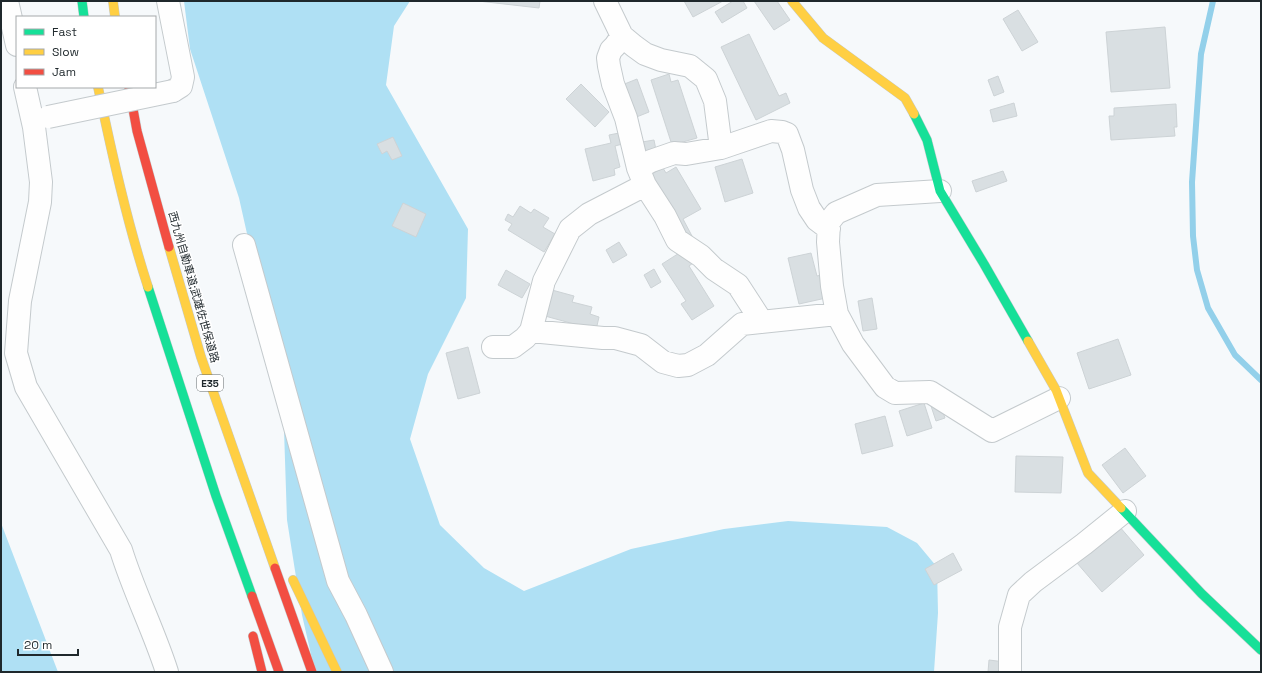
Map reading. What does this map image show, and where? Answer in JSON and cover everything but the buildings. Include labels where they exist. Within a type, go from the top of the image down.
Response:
[{"type":"main road","points":[[82,1],[84,16]]},
{"type":"main road","points":[[112,1],[115,16]]},
{"type":"main road","points":[[792,1],[823,38],[905,98],[927,140],[940,191],[984,264],[1059,398],[1088,473],[1201,593],[1261,650]]},
{"type":"main road","name":"E35","points":[[98,88],[108,136],[135,246],[216,496],[279,672]]},
{"type":"main road","name":"西九州自動車道;武雄佐世保道路","points":[[129,88],[137,131],[166,238],[199,350],[312,672]]},
{"type":"main road","points":[[246,484],[280,553]]},
{"type":"main road","points":[[216,496],[244,602]]},
{"type":"main road","points":[[290,574],[336,672]]},
{"type":"main road","points":[[250,624],[262,672]]},
{"type":"street","points":[[7,1],[16,41]]},
{"type":"street","points":[[40,119],[173,91],[181,86],[183,77],[168,1]]},
{"type":"street","points":[[604,1],[622,36],[645,54],[661,60],[690,66],[706,79],[716,101],[721,148]]},
{"type":"street","points":[[622,36],[611,50],[608,58],[609,66],[613,84],[626,118],[641,177],[665,216],[677,240],[701,256],[714,269],[738,285],[762,322]]},
{"type":"street","points":[[26,88],[40,119],[41,189],[40,202],[20,301],[16,353],[26,387],[121,550],[129,576],[162,655],[167,672]]},
{"type":"street","points":[[493,348],[513,347],[525,338],[531,331],[544,281],[570,229],[641,177],[650,161],[674,153],[686,154],[721,148],[771,131],[782,132],[787,134],[793,150],[802,190],[809,208],[817,220],[829,230]]},
{"type":"street","points":[[940,191],[878,195],[836,213],[829,222],[828,242],[832,286],[837,314],[853,344],[885,387],[895,393],[930,392],[992,431],[1059,398]]},
{"type":"street","points":[[244,245],[338,581],[356,615],[382,672]]},
{"type":"street","points":[[531,331],[615,338],[641,345],[664,362],[678,366],[688,364],[707,354],[742,324],[777,322],[837,314]]},
{"type":"street","points":[[1010,672],[1010,627],[1019,595],[1033,582],[1125,511]]},
{"type":"shaded area","points":[[184,1],[410,1],[394,26],[386,85],[468,229],[466,298],[428,374],[410,439],[440,525],[484,568],[524,591],[631,549],[724,529],[788,521],[887,527],[917,543],[937,567],[938,613],[934,672],[315,672],[302,615],[287,520],[284,430],[270,336],[239,198],[190,49]]},
{"type":"shaded area","points":[[1,523],[58,672],[1,672]]},
{"type":"waterway","points":[[1213,1],[1201,54],[1192,182],[1193,236],[1197,270],[1208,308],[1235,355],[1261,380]]},
{"type":"traffic: fast","points":[[82,1],[84,16]]},
{"type":"traffic: fast","points":[[914,114],[927,140],[940,191],[1028,341]]},
{"type":"traffic: fast","points":[[148,287],[216,496],[252,596]]},
{"type":"traffic: fast","points":[[1121,508],[1201,593],[1261,650]]},
{"type":"traffic: slow","points":[[113,1],[115,16]]},
{"type":"traffic: slow","points":[[792,1],[823,38],[905,98],[914,114]]},
{"type":"traffic: slow","points":[[98,88],[120,188],[148,287]]},
{"type":"traffic: slow","points":[[169,247],[201,357],[275,568]]},
{"type":"traffic: slow","points":[[1028,341],[1056,390],[1088,473],[1121,508]]},
{"type":"traffic: slow","points":[[293,580],[337,672]]},
{"type":"traffic: jam","points":[[129,88],[137,131],[169,247]]},
{"type":"traffic: jam","points":[[275,568],[312,672]]},
{"type":"traffic: jam","points":[[252,596],[279,672]]},
{"type":"traffic: jam","points":[[253,636],[262,672]]}]
